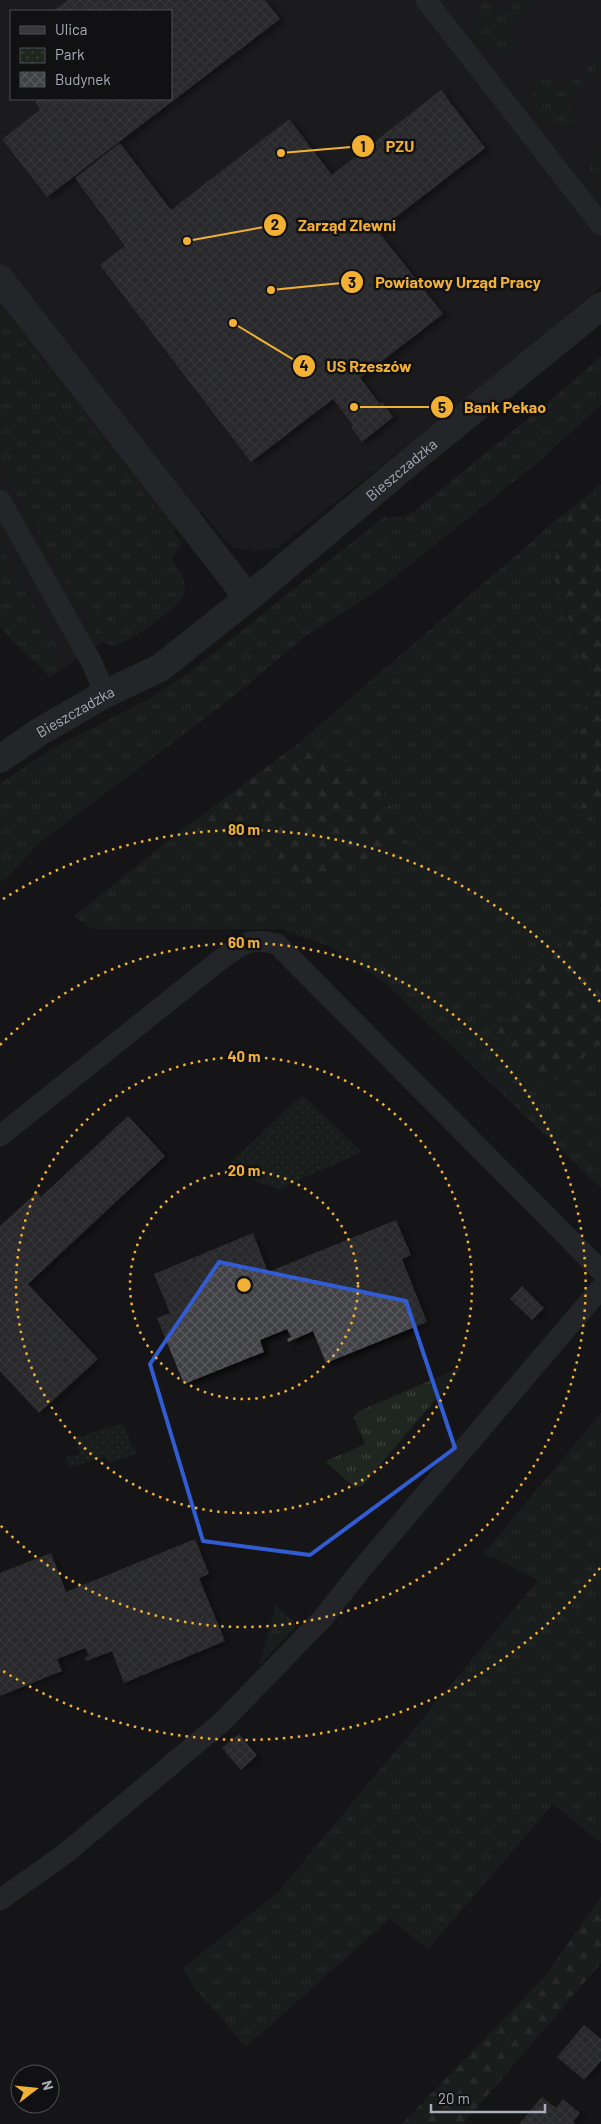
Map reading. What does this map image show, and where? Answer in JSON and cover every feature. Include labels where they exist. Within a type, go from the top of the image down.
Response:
[{"type":"street","points":[[0,280],[248,598]]},
{"type":"street","name":"Bieszczadzka","points":[[0,759],[39,732],[105,694],[160,668],[248,598],[412,460],[601,306]]},
{"type":"lane","points":[[426,0],[601,225]]},
{"type":"lane","points":[[0,500],[92,663],[105,694]]},
{"type":"lane","points":[[0,1136],[220,960],[242,944],[261,940],[277,944],[601,1271]]},
{"type":"lane","points":[[0,1900],[66,1853],[222,1722],[322,1619],[364,1566],[601,1288]]},
{"type":"highlighted area","points":[[219,1262],[406,1301],[455,1448],[310,1555],[203,1541],[150,1364]]},
{"type":"shaded area","points":[[0,0],[601,0],[601,286],[513,362],[278,547],[255,552],[234,547],[225,540],[201,511],[173,531],[182,543],[172,558],[182,574],[184,582],[184,594],[180,601],[152,624],[122,643],[114,645],[104,642],[50,677],[0,628]]},
{"type":"green space","points":[[483,0],[487,0],[499,16],[521,0],[545,0],[507,28],[523,49],[499,52],[490,49],[483,43],[476,32],[474,22]]},
{"type":"green space","points":[[601,58],[601,74],[567,100],[582,120],[580,122],[567,128],[555,126],[534,109],[532,98],[534,84],[543,72],[557,91]]},
{"type":"green space","points":[[601,146],[601,195],[593,183],[590,170],[592,157]]},
{"type":"green space","points":[[0,307],[182,543],[172,558],[184,583],[184,594],[181,600],[164,616],[120,643],[111,645],[99,639],[0,464]]},
{"type":"green space","points":[[601,356],[601,405],[537,463],[377,591],[306,636],[229,700],[38,844],[7,878],[0,882],[0,784],[52,749],[147,700],[191,671],[384,517],[404,517],[413,512],[552,399]]},
{"type":"green space","points":[[601,484],[601,504],[591,492]]},
{"type":"green space","points":[[591,492],[601,504],[601,816],[579,807],[578,728],[592,688],[552,571],[567,511]]},
{"type":"green space","points":[[567,511],[552,571],[592,689],[578,729],[579,807],[601,816],[601,903],[598,905],[601,907],[601,920],[538,961],[548,1086],[601,1044],[601,1188],[384,982],[334,948],[281,929],[92,929],[74,916],[178,833],[214,832],[314,885],[378,784],[299,743]]},
{"type":"green space","points":[[0,545],[59,650],[62,658],[59,671],[50,677],[0,628]]},
{"type":"green space","points":[[299,743],[378,784],[410,841],[314,886],[214,832],[178,833]]},
{"type":"green space","points":[[601,920],[601,1044],[548,1086],[490,1042],[538,961]]},
{"type":"green space","points":[[302,1095],[362,1152],[279,1189],[223,1170]]},
{"type":"green space","points":[[464,1366],[362,1486],[354,1487],[327,1463],[326,1461],[365,1444],[354,1418],[357,1412]]},
{"type":"green space","points":[[601,1413],[601,1843],[553,1804],[428,1949],[390,1919],[246,2047],[195,1989],[183,1968],[278,1892],[538,1580],[484,1553]]},
{"type":"green space","points":[[124,1423],[132,1448],[136,1447],[137,1454],[109,1463],[107,1457],[68,1467],[66,1458],[80,1454],[75,1438]]},
{"type":"green space","points":[[276,1606],[294,1622],[295,1627],[259,1666]]},
{"type":"green space","points":[[601,1896],[601,1963],[463,2124],[402,2124],[546,1975]]},
{"type":"building","points":[[68,0],[265,0],[280,19],[47,197],[2,139],[40,110],[35,102],[38,100],[172,100],[172,10],[54,10]]},
{"type":"building","points":[[441,90],[485,148],[378,231],[443,314],[360,378],[380,404],[382,402],[393,417],[362,442],[351,427],[353,425],[333,399],[251,462],[100,265],[125,246],[75,178],[120,143],[171,210],[289,119],[332,175]]},
{"type":"building","points":[[128,1116],[165,1156],[28,1284],[98,1359],[39,1413],[0,1371],[0,1226],[37,1192],[41,1197]]},
{"type":"building","points":[[396,1220],[411,1255],[402,1259],[427,1322],[326,1363],[313,1331],[288,1342],[287,1339],[291,1337],[287,1329],[260,1340],[264,1352],[184,1384],[157,1318],[170,1313],[154,1274],[253,1233],[268,1272]]},
{"type":"building","points":[[522,1286],[544,1308],[532,1320],[510,1299]]},
{"type":"building","points":[[195,1539],[209,1574],[199,1578],[225,1641],[124,1683],[112,1651],[86,1661],[85,1658],[89,1656],[85,1648],[57,1659],[62,1671],[0,1696],[0,1573],[51,1553],[66,1592]]},
{"type":"building","points":[[239,1734],[257,1755],[241,1770],[222,1748]]},
{"type":"building","points":[[584,2025],[601,2039],[601,2061],[584,2080],[557,2057]]},
{"type":"building","points":[[542,2097],[556,2108],[563,2099],[580,2113],[573,2122],[575,2124],[519,2124]]},
{"type":"place","name":"PZU","points":[[281,153]]},
{"type":"place","name":"Zarząd Zlewni","points":[[187,241]]},
{"type":"place","name":"Powiatowy Urząd Pracy","points":[[271,290]]},
{"type":"place","name":"US Rzeszów","points":[[233,323]]},
{"type":"place","name":"Bank Pekao","points":[[354,407]]}]
